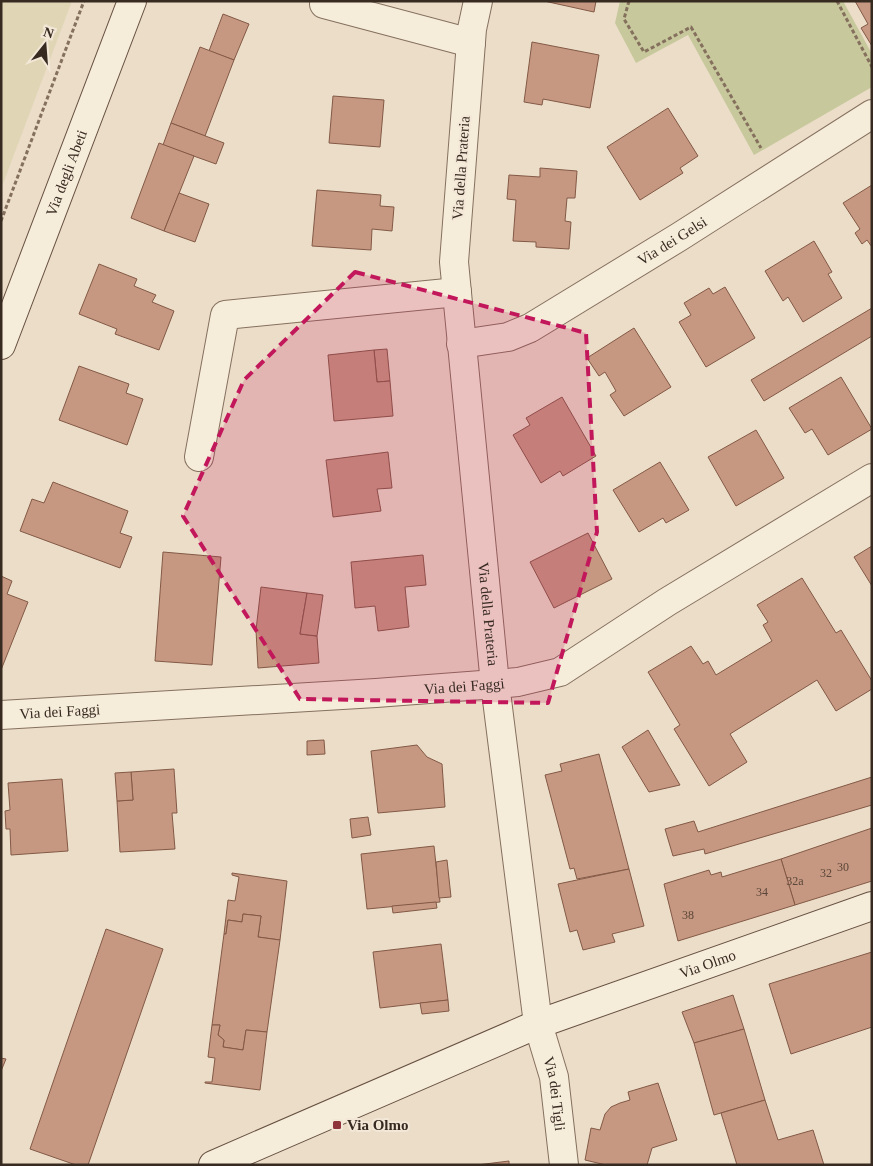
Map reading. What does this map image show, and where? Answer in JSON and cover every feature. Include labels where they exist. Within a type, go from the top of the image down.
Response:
[{"type":"street","name":"Via degli Abeti","points":[[1,345],[132,1]]},
{"type":"street","name":"Via della Prateria","points":[[478,1],[472,29],[454,262],[460,344],[495,684],[538,1024]]},
{"type":"street","points":[[324,4],[471,43]]},
{"type":"street","name":"Via dei Gelsi","points":[[460,344],[508,337],[530,328],[679,238],[872,114]]},
{"type":"street","points":[[199,457],[225,315],[456,292]]},
{"type":"street","name":"Via dei Faggi","points":[[1,715],[366,694],[518,682],[560,672],[667,602],[872,478]]},
{"type":"street","name":"Via Olmo","points":[[213,1165],[538,1024],[872,906]]},
{"type":"street","name":"Via dei Tigli","points":[[538,1024],[554,1077],[564,1165]]},
{"type":"path","points":[[1,221],[84,1]]},
{"type":"path","points":[[629,1],[624,19],[644,52],[691,27],[766,155]]},
{"type":"path","points":[[837,1],[872,67]]},
{"type":"highlighted area","points":[[355,272],[586,333],[597,532],[548,703],[300,699],[183,516],[244,380]]},
{"type":"shaded area","points":[[1,1],[72,1],[1,189]]},
{"type":"green space","points":[[620,1],[843,1],[872,54],[872,87],[754,155],[688,35],[636,63],[615,23]]},
{"type":"building","points":[[544,1],[596,1],[594,12]]},
{"type":"building","points":[[855,1],[872,1],[872,46],[861,28],[868,24]]},
{"type":"building","points":[[223,14],[249,24],[234,60],[209,51]]},
{"type":"building","points":[[532,42],[599,55],[590,108],[543,99],[542,105],[524,102]]},
{"type":"building","points":[[200,47],[234,60],[205,136],[171,123]]},
{"type":"building","points":[[333,96],[384,100],[380,147],[329,143]]},
{"type":"building","points":[[668,108],[698,156],[680,168],[683,173],[640,200],[607,147]]},
{"type":"building","points":[[171,123],[224,143],[216,164],[163,145]]},
{"type":"building","points":[[159,143],[194,156],[164,231],[131,218]]},
{"type":"building","points":[[540,168],[577,171],[575,198],[567,198],[565,221],[571,222],[569,249],[536,247],[536,242],[513,241],[516,200],[507,199],[509,175],[540,177]]},
{"type":"building","points":[[872,185],[872,247],[867,240],[862,244],[855,233],[860,229],[843,203]]},
{"type":"building","points":[[317,190],[381,195],[380,206],[394,207],[392,231],[372,229],[371,250],[312,246]]},
{"type":"building","points":[[179,193],[209,204],[195,242],[164,231]]},
{"type":"building","points":[[814,241],[832,272],[828,274],[842,298],[803,322],[788,297],[783,301],[765,271]]},
{"type":"building","points":[[99,264],[137,279],[134,286],[156,295],[152,302],[174,311],[159,350],[115,334],[117,329],[79,314]]},
{"type":"building","points":[[725,287],[755,338],[706,367],[679,322],[691,315],[684,303],[709,288],[713,294]]},
{"type":"building","points":[[872,308],[872,336],[764,401],[751,380]]},
{"type":"building","points":[[634,328],[671,387],[624,416],[610,395],[616,391],[605,372],[599,376],[587,358]]},
{"type":"building","points":[[387,349],[390,381],[377,382],[374,350]]},
{"type":"building","points":[[374,350],[377,382],[390,381],[393,416],[334,421],[328,355]]},
{"type":"building","points":[[79,366],[129,384],[126,393],[143,399],[127,445],[59,420]]},
{"type":"building","points":[[841,377],[872,429],[828,455],[812,429],[805,433],[789,408]]},
{"type":"building","points":[[562,397],[596,456],[563,476],[560,471],[541,483],[513,435],[530,425],[526,418]]},
{"type":"building","points":[[756,430],[784,478],[736,506],[708,457]]},
{"type":"building","points":[[388,452],[392,488],[377,489],[381,511],[333,517],[326,460]]},
{"type":"building","points":[[660,462],[689,510],[666,523],[663,518],[639,532],[613,490]]},
{"type":"building","points":[[53,482],[128,511],[120,533],[132,537],[120,568],[20,531],[32,499],[44,503]]},
{"type":"building","points":[[588,533],[612,579],[554,608],[530,562]]},
{"type":"building","points":[[872,546],[872,586],[854,557]]},
{"type":"building","points":[[163,552],[221,557],[212,665],[155,661]]},
{"type":"building","points":[[423,555],[426,585],[405,587],[409,627],[378,631],[375,606],[355,608],[351,562]]},
{"type":"building","points":[[1,576],[12,581],[7,594],[28,602],[1,670]]},
{"type":"building","points":[[802,578],[836,633],[841,630],[872,681],[872,689],[836,711],[817,680],[730,734],[747,762],[709,786],[674,729],[680,725],[648,672],[691,646],[703,664],[708,661],[716,675],[772,641],[763,625],[768,622],[757,605]]},
{"type":"building","points":[[261,587],[307,593],[300,634],[317,636],[319,663],[258,668],[256,630]]},
{"type":"building","points":[[307,593],[323,595],[317,636],[300,634]]},
{"type":"building","points":[[648,730],[680,785],[649,792],[622,747]]},
{"type":"building","points":[[324,740],[325,754],[307,755],[307,741]]},
{"type":"building","points":[[417,745],[427,757],[442,764],[445,807],[378,813],[371,751]]},
{"type":"building","points":[[599,754],[629,869],[577,879],[574,868],[570,869],[545,775],[562,771],[560,764]]},
{"type":"building","points":[[174,769],[177,813],[172,813],[175,849],[120,852],[117,801],[133,800],[131,772]]},
{"type":"building","points":[[131,772],[133,800],[117,801],[115,773]]},
{"type":"building","points":[[872,777],[872,805],[705,854],[704,849],[673,856],[665,829],[694,821],[698,832]]},
{"type":"building","points":[[62,779],[68,851],[11,855],[10,829],[6,829],[5,811],[10,810],[8,783]]},
{"type":"building","points":[[368,817],[371,835],[352,838],[350,819]]},
{"type":"building","points":[[872,828],[872,881],[795,905],[781,859]]},
{"type":"building","points":[[434,846],[440,902],[367,909],[361,854]]},
{"type":"building","points":[[781,859],[795,905],[678,941],[664,884],[709,870],[711,875],[721,872],[722,877]]},
{"type":"building","points":[[447,860],[451,897],[439,898],[436,862]]},
{"type":"building","points":[[629,869],[644,926],[612,934],[615,942],[583,950],[577,930],[570,932],[558,884]]},
{"type":"building","points":[[232,873],[287,881],[280,940],[258,937],[261,916],[243,914],[242,922],[228,920],[226,934],[224,934],[228,900],[235,901],[239,877],[232,875]]},
{"type":"building","points":[[436,902],[437,908],[393,913],[392,906]]},
{"type":"building","points":[[243,914],[261,916],[258,937],[280,940],[267,1032],[246,1030],[243,1050],[223,1047],[224,1040],[218,1035],[220,1025],[212,1025],[224,934],[226,934],[228,920],[242,922]]},
{"type":"building","points":[[106,929],[163,949],[88,1165],[76,1165],[30,1149]]},
{"type":"building","points":[[441,944],[448,1000],[380,1008],[373,952]]},
{"type":"building","points":[[872,952],[872,1027],[791,1054],[769,984]]},
{"type":"building","points":[[733,995],[744,1029],[694,1043],[682,1012]]},
{"type":"building","points":[[448,1000],[449,1011],[422,1014],[420,1003]]},
{"type":"building","points":[[212,1025],[220,1025],[218,1035],[224,1040],[223,1047],[243,1050],[246,1030],[267,1032],[260,1090],[205,1083],[212,1082],[215,1058],[208,1057]]},
{"type":"building","points":[[744,1029],[765,1100],[714,1115],[694,1043]]},
{"type":"building","points":[[1,1058],[6,1059],[1,1071]]},
{"type":"building","points":[[658,1083],[677,1140],[652,1148],[647,1165],[606,1165],[585,1160],[591,1128],[600,1130],[605,1114],[611,1107],[630,1100],[628,1092]]},
{"type":"building","points":[[765,1100],[778,1140],[813,1130],[824,1165],[737,1165],[721,1113]]},
{"type":"building","points":[[509,1161],[509,1165],[477,1165]]},
{"type":"place","name":"Via Olmo","points":[[337,1125]]}]
